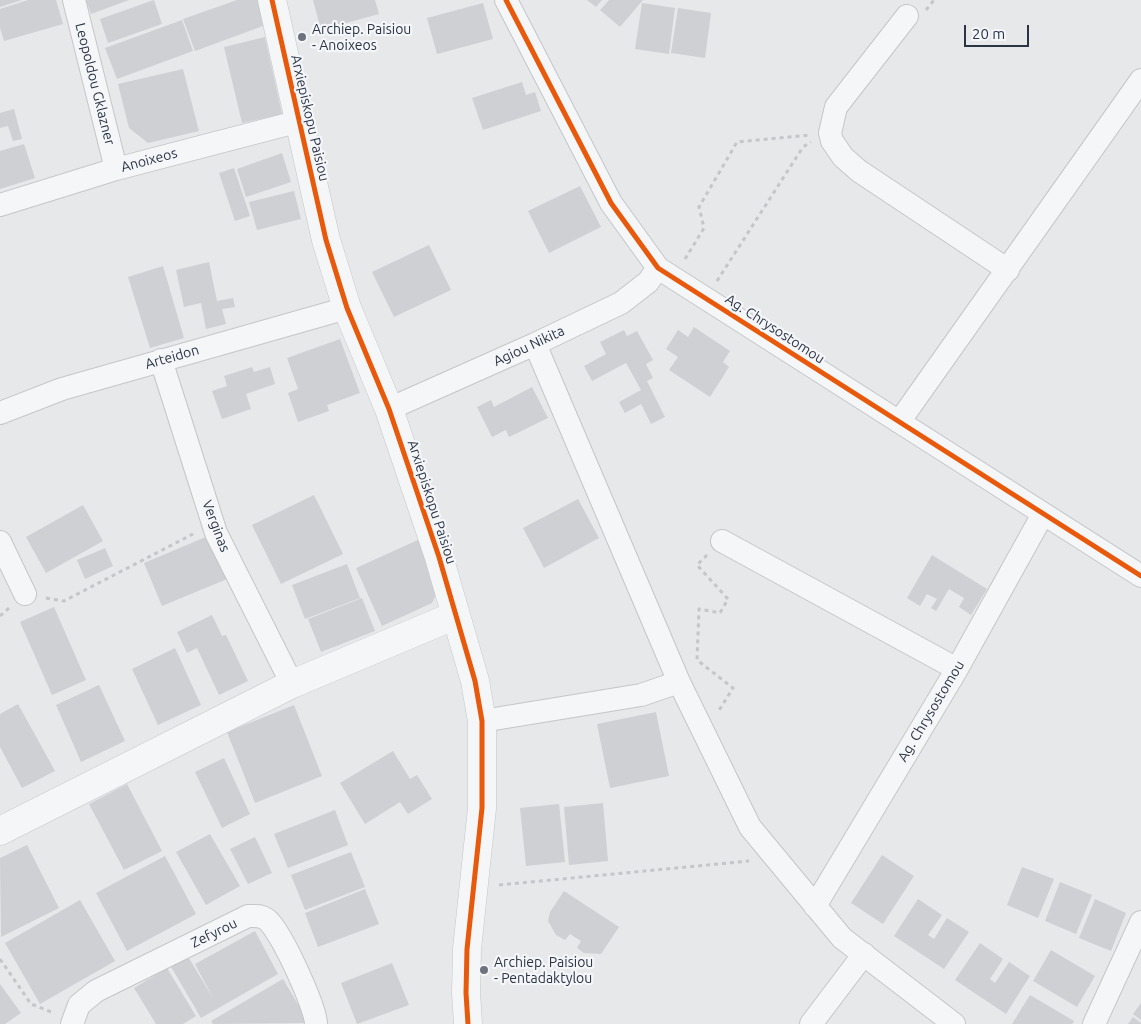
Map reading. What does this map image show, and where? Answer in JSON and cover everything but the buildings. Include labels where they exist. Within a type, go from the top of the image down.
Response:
[{"type":"street","name":"Leopoldou Gklazner","points":[[74,0],[116,169]]},
{"type":"street","name":"Arxiepiskopu Paisiou","points":[[272,0],[326,240],[347,308],[389,409],[456,615],[475,681],[482,721],[482,808],[476,888],[467,949],[466,994],[468,1024]]},
{"type":"street","name":"Ag. Chrysostomou","points":[[506,0],[610,203],[666,273],[1141,576]]},
{"type":"street","points":[[907,16],[836,107],[830,133],[832,141],[843,157],[859,171],[1008,270]]},
{"type":"street","points":[[899,422],[1141,80]]},
{"type":"street","name":"Anoixeos","points":[[0,205],[116,169],[300,121]]},
{"type":"street","name":"Agiou Nikita","points":[[389,409],[535,344],[621,303],[648,282],[666,273]]},
{"type":"street","name":"Arteidon","points":[[0,413],[62,389],[347,308]]},
{"type":"street","points":[[535,344],[679,682],[750,827],[842,938],[954,1024]]},
{"type":"street","name":"Verginas","points":[[161,360],[213,524],[292,684]]},
{"type":"street","name":"Ag. Chrysostomou","points":[[815,906],[957,669],[1043,514]]},
{"type":"street","points":[[722,541],[957,669]]},
{"type":"street","points":[[0,542],[25,594]]},
{"type":"street","points":[[0,832],[292,684],[456,615]]},
{"type":"street","points":[[482,721],[641,695],[679,682]]},
{"type":"street","name":"Zefyrou","points":[[72,1022],[79,1005],[96,991],[248,916],[258,916],[267,920],[281,939],[315,1011],[316,1024]]},
{"type":"street","points":[[1094,1024],[1141,922]]},
{"type":"street","points":[[811,1024],[864,954]]},
{"type":"path","points":[[666,273],[704,228],[699,207],[736,142],[830,133]]},
{"type":"path","points":[[706,298],[802,146],[830,133]]},
{"type":"path","points":[[25,594],[64,601],[213,524]]},
{"type":"path","points":[[703,732],[712,723],[733,688],[696,660],[699,609],[720,613],[728,599],[697,566],[722,541]]},
{"type":"path","points":[[476,888],[775,858]]},
{"type":"path","points":[[0,959],[31,1004],[72,1022]]},
{"type":"cycle path","points":[[272,0],[326,240],[347,308],[389,409],[439,557],[475,681],[482,721],[482,808],[467,949],[466,993],[468,1024]]},
{"type":"cycle path","points":[[506,0],[611,203],[658,268],[1141,576]]},
{"type":"place","name":"Archiep. Paisiou - Anoixeos","points":[[302,37]]},
{"type":"place","name":"Archiep. Paisiou - Pentadaktylou","points":[[484,970]]}]
